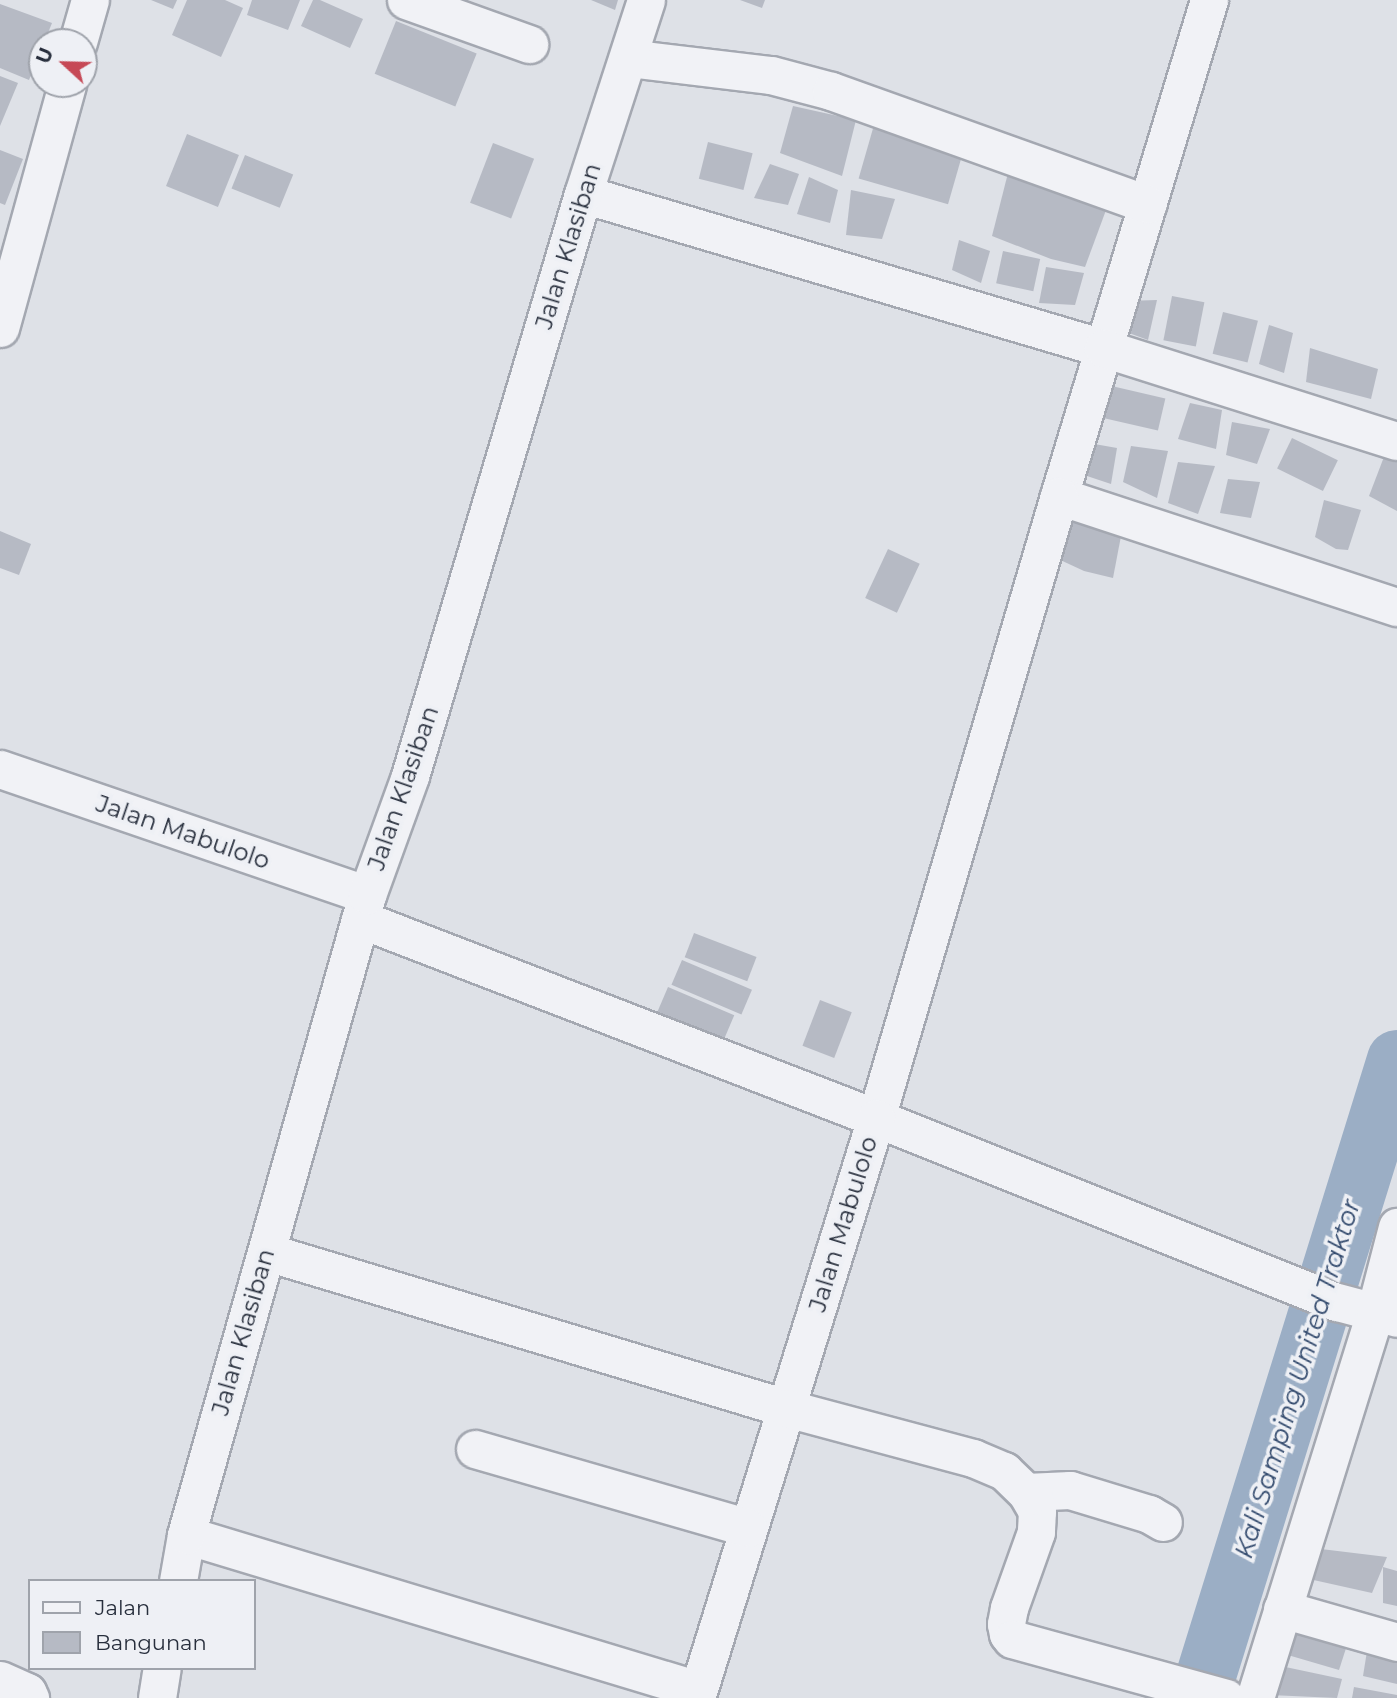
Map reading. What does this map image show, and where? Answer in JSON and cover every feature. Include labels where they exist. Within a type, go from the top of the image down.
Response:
[{"type":"street","points":[[82,28],[90,0]]},
{"type":"street","points":[[406,0],[529,44]]},
{"type":"street","name":"Jalan Klasiban","points":[[178,1579],[186,1535],[364,907],[410,776],[583,194],[646,0]]},
{"type":"street","points":[[1209,0],[1103,348],[876,1118],[1367,1310]]},
{"type":"street","points":[[628,58],[771,75],[819,88],[1147,204]]},
{"type":"street","points":[[0,328],[63,98]]},
{"type":"street","points":[[583,194],[1103,348],[1397,441]]},
{"type":"street","points":[[1059,496],[1397,607]]},
{"type":"street","name":"Jalan Mabulolo","points":[[0,769],[364,907],[876,1118],[697,1694]]},
{"type":"street","points":[[267,1252],[786,1408],[973,1458],[1004,1471],[1026,1492],[1037,1511],[1036,1532],[1009,1608],[1006,1624],[1008,1634],[1028,1643],[1227,1697],[1282,1609],[1367,1310],[1397,1227]]},
{"type":"street","points":[[475,1449],[748,1528]]},
{"type":"street","points":[[1026,1492],[1070,1490],[1149,1514],[1163,1522]]},
{"type":"street","points":[[186,1535],[697,1694]]},
{"type":"street","points":[[1282,1609],[1397,1642]]},
{"type":"street","points":[[157,1698],[162,1670]]},
{"type":"street","points":[[0,1680],[27,1692],[30,1698]]},
{"type":"building","points":[[151,0],[177,0],[173,9]]},
{"type":"building","points":[[187,0],[225,0],[243,8],[221,57],[172,35]]},
{"type":"building","points":[[252,0],[300,0],[288,30],[247,15]]},
{"type":"building","points":[[313,0],[320,0],[363,19],[350,48],[301,26]]},
{"type":"building","points":[[591,0],[618,0],[615,10]]},
{"type":"building","points":[[740,0],[765,0],[762,8]]},
{"type":"building","points":[[0,4],[52,23],[50,28],[28,28],[28,80],[0,68]]},
{"type":"building","points":[[396,21],[477,54],[455,106],[375,74]]},
{"type":"building","points":[[0,76],[18,83],[0,126]]},
{"type":"building","points":[[793,106],[856,120],[842,176],[780,153]]},
{"type":"building","points":[[876,118],[965,144],[948,204],[859,179]]},
{"type":"building","points":[[187,134],[239,155],[218,207],[166,186]]},
{"type":"building","points":[[708,142],[753,153],[743,190],[699,179]]},
{"type":"building","points":[[493,143],[534,159],[511,219],[470,203]]},
{"type":"building","points":[[0,150],[23,159],[5,205],[0,203]]},
{"type":"building","points":[[245,155],[293,174],[280,208],[232,188]]},
{"type":"building","points":[[770,164],[799,174],[788,205],[754,198]]},
{"type":"building","points":[[1008,173],[1109,202],[1085,267],[1051,259],[992,236]]},
{"type":"building","points":[[809,177],[838,190],[830,223],[797,214]]},
{"type":"building","points":[[851,190],[895,199],[882,239],[846,235]]},
{"type":"building","points":[[959,240],[990,251],[981,283],[952,270]]},
{"type":"building","points":[[1003,251],[1040,259],[1033,291],[996,283]]},
{"type":"building","points":[[1046,267],[1084,273],[1075,305],[1039,303]]},
{"type":"building","points":[[1172,296],[1204,302],[1196,346],[1163,340]]},
{"type":"building","points":[[1157,300],[1148,340],[1118,329],[1126,301]]},
{"type":"building","points":[[1223,312],[1258,321],[1248,362],[1213,354]]},
{"type":"building","points":[[1269,325],[1293,333],[1284,373],[1259,364]]},
{"type":"building","points":[[1310,348],[1378,369],[1371,399],[1306,382]]},
{"type":"building","points":[[1103,384],[1165,398],[1158,431],[1096,416]]},
{"type":"building","points":[[1190,403],[1222,410],[1216,449],[1178,439]]},
{"type":"building","points":[[1232,422],[1270,429],[1257,464],[1226,455]]},
{"type":"building","points":[[1292,438],[1338,460],[1323,491],[1277,469]]},
{"type":"building","points":[[1083,442],[1117,448],[1111,484],[1078,473]]},
{"type":"building","points":[[1131,446],[1168,451],[1157,498],[1123,482]]},
{"type":"building","points":[[1387,449],[1397,453],[1397,511],[1369,496]]},
{"type":"building","points":[[1178,462],[1215,466],[1198,514],[1168,503]]},
{"type":"building","points":[[1228,479],[1260,482],[1251,518],[1220,513]]},
{"type":"building","points":[[1324,500],[1361,510],[1348,550],[1336,549],[1315,537]]},
{"type":"building","points":[[1065,520],[1121,536],[1113,578],[1084,571],[1056,558]]},
{"type":"building","points":[[0,531],[31,544],[19,575],[0,568]]},
{"type":"building","points":[[888,549],[920,564],[897,613],[865,598]]},
{"type":"building","points":[[694,933],[757,957],[747,981],[685,957]]},
{"type":"building","points":[[682,960],[752,990],[741,1015],[671,985]]},
{"type":"building","points":[[668,987],[734,1015],[724,1040],[657,1012]]},
{"type":"building","points":[[820,1000],[852,1012],[834,1058],[802,1046]]},
{"type":"building","points":[[1321,1549],[1387,1557],[1372,1593],[1309,1579]]},
{"type":"building","points":[[1383,1567],[1397,1571],[1397,1606],[1383,1603]]},
{"type":"building","points":[[1289,1630],[1348,1642],[1339,1670],[1281,1653]]},
{"type":"building","points":[[1368,1645],[1397,1655],[1397,1684],[1363,1676]]},
{"type":"building","points":[[1276,1665],[1342,1679],[1337,1698],[1268,1695]]},
{"type":"building","points":[[1354,1687],[1397,1695],[1397,1698],[1352,1698]]},
{"type":"waterway","name":"Kali Samping United Traktor","points":[[1199,1698],[1397,1060]]}]
